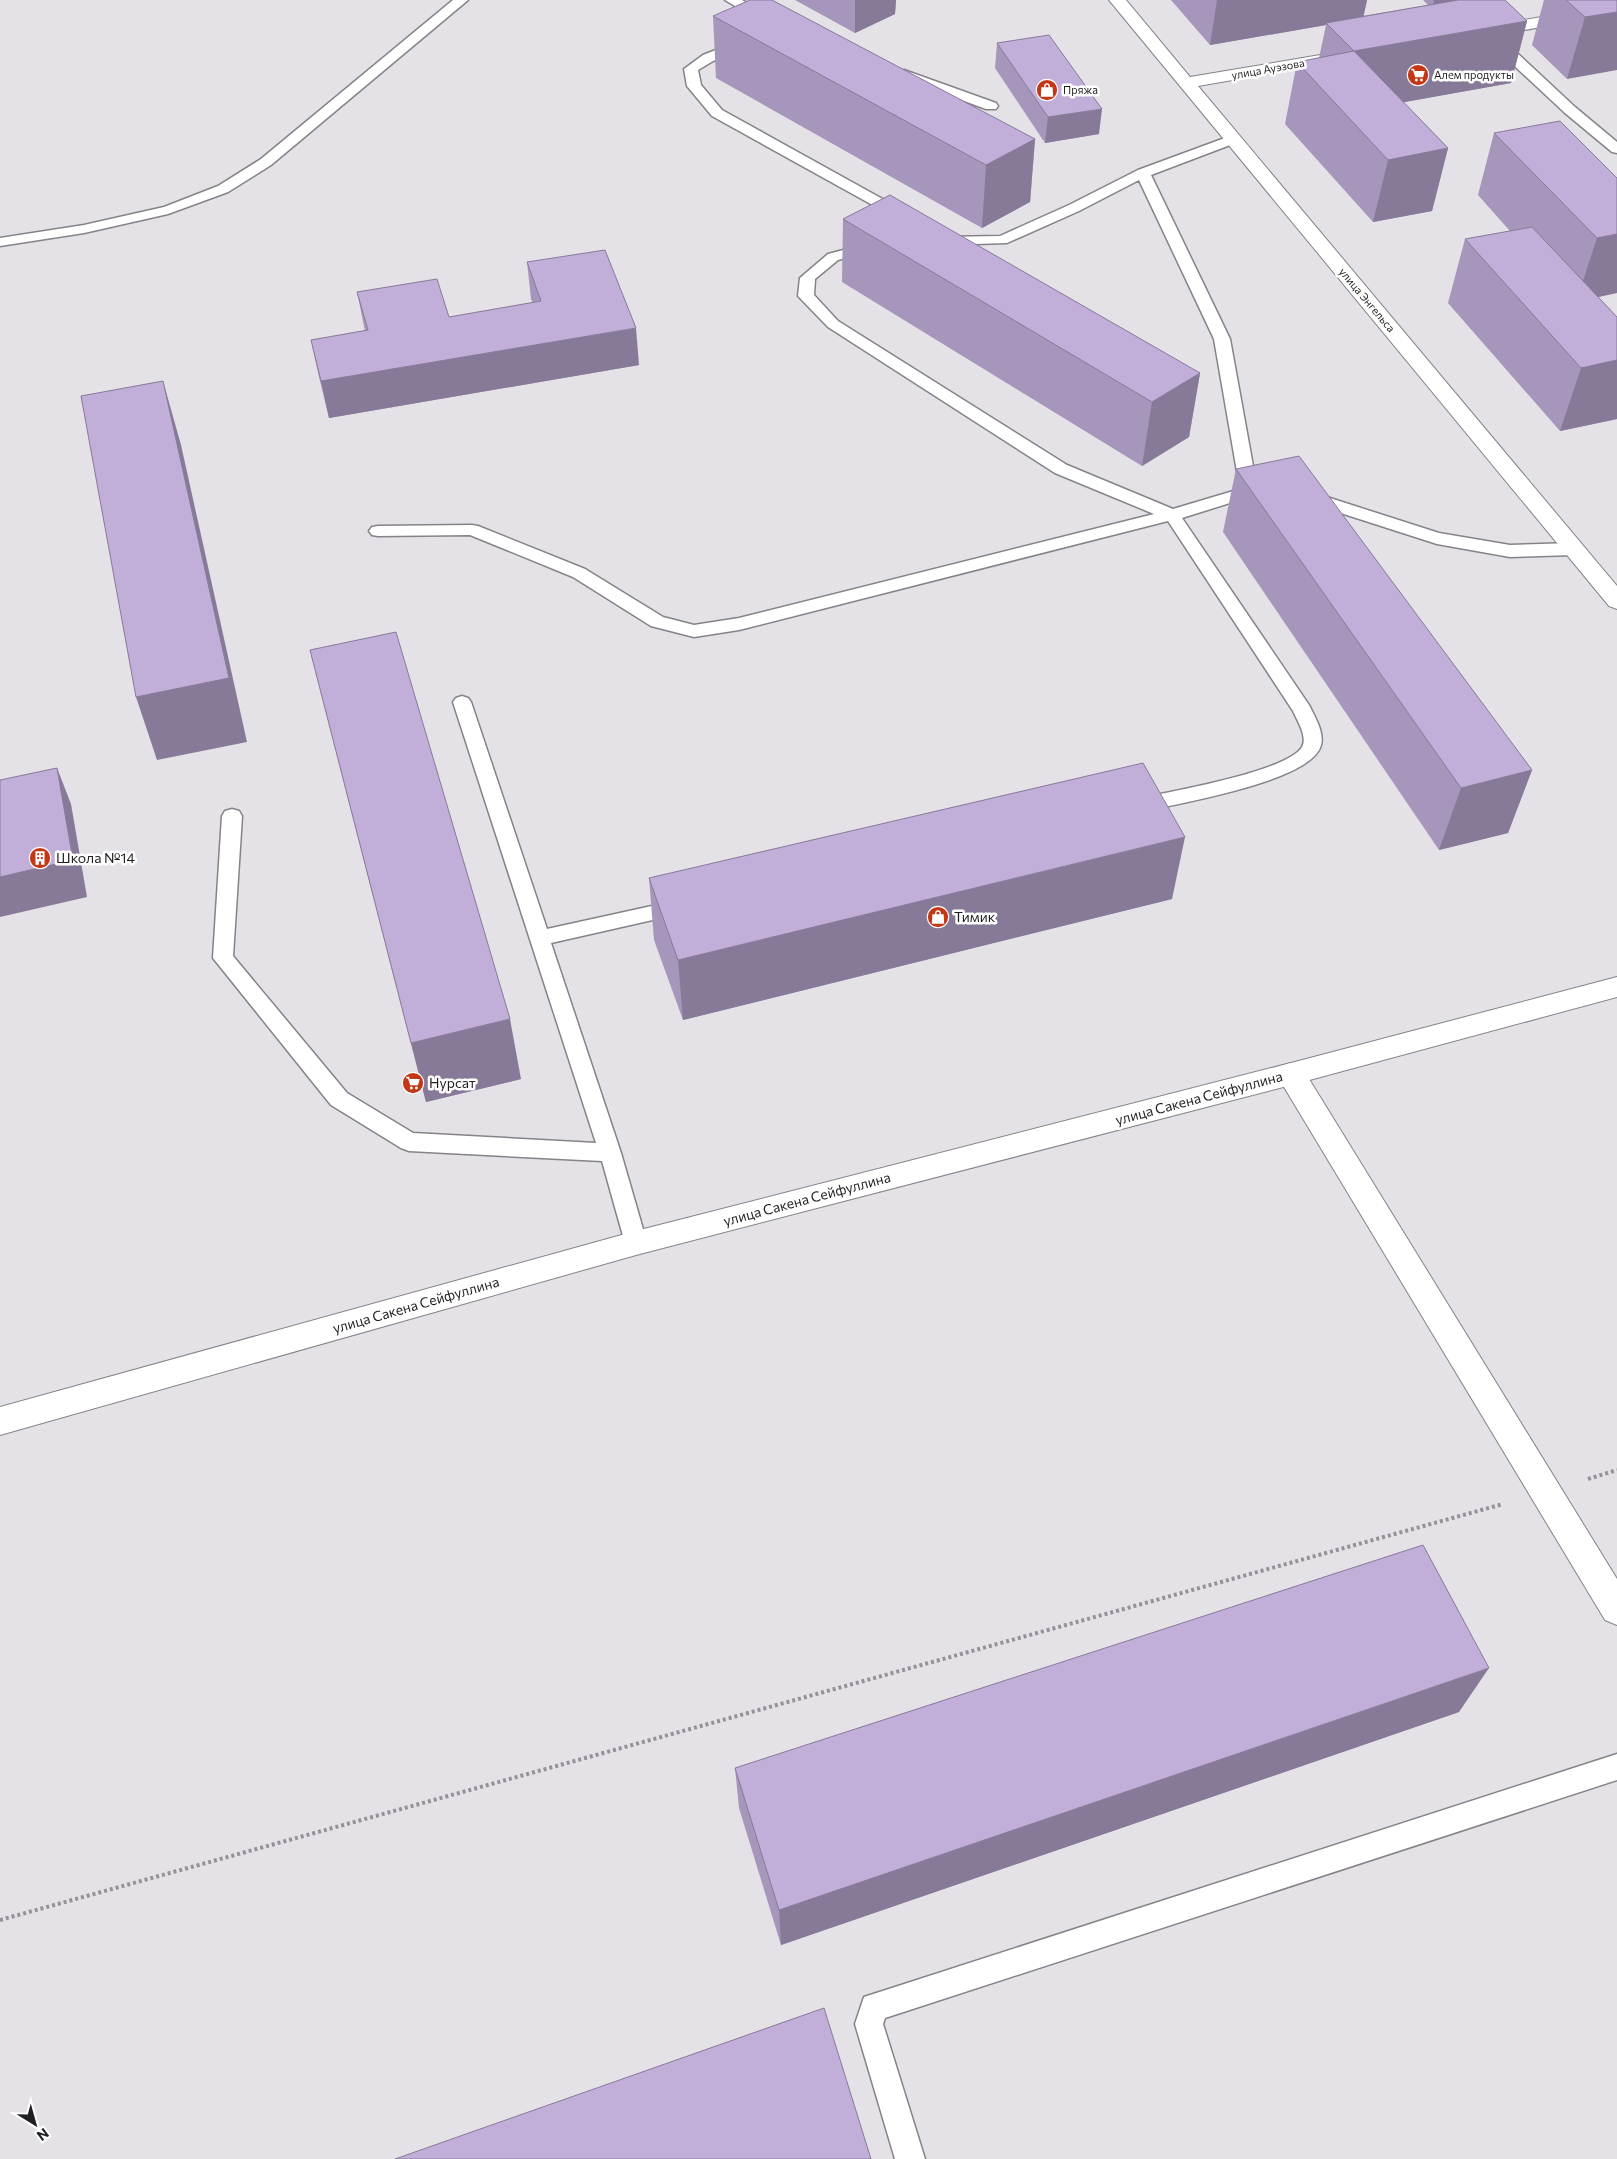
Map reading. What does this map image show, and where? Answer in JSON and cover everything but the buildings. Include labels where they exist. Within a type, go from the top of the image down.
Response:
[{"type":"street","name":"улица Энгельса","points":[[1118,0],[1617,601]]},
{"type":"street","points":[[1481,32],[1617,9]]},
{"type":"street","name":"улица Ауэзова","points":[[1186,83],[1350,55]]},
{"type":"street","name":"улица Сакена Сейфуллина","points":[[0,1421],[636,1244],[1291,1074],[1617,987]]},
{"type":"street","points":[[1291,1074],[1617,1609]]},
{"type":"lane","points":[[0,242],[84,229],[168,210],[223,189],[266,162],[461,0]]},
{"type":"lane","points":[[732,0],[776,25]]},
{"type":"lane","points":[[1481,32],[1617,149]]},
{"type":"lane","points":[[756,40],[747,41],[708,58],[691,69],[694,86],[717,113],[914,222]]},
{"type":"lane","points":[[892,70],[991,106]]},
{"type":"lane","points":[[930,237],[949,242],[1002,240],[1074,208],[1143,173],[1232,139]]},
{"type":"lane","points":[[1143,173],[1222,339],[1249,492]]},
{"type":"lane","points":[[889,242],[833,257],[808,278],[806,296],[832,324],[1061,469],[1172,514],[1302,710],[1313,736],[1310,752],[1296,763],[1253,780],[1118,810]]},
{"type":"lane","points":[[378,531],[472,530],[579,573],[657,622],[694,631],[739,624],[1172,514],[1249,492],[1277,496]]},
{"type":"lane","points":[[1296,498],[1324,502],[1446,540],[1510,551],[1574,549]]},
{"type":"lane","points":[[462,702],[610,1153],[636,1244]]},
{"type":"lane","points":[[232,816],[223,958],[339,1099],[409,1142],[610,1153]]},
{"type":"lane","points":[[540,938],[694,904]]},
{"type":"lane","points":[[910,2159],[869,2024],[874,2006],[1617,1767]]},
{"type":"path","points":[[0,1920],[1546,1492],[1617,1470]]},
{"type":"place","name":"Алем продукты","points":[[1418,75]]},
{"type":"place","name":"Пряжа","points":[[1047,90]]},
{"type":"place","name":"Школа №14","points":[[40,858]]},
{"type":"place","name":"Тимик","points":[[938,917]]},
{"type":"place","name":"Нурсат","points":[[413,1083]]}]
